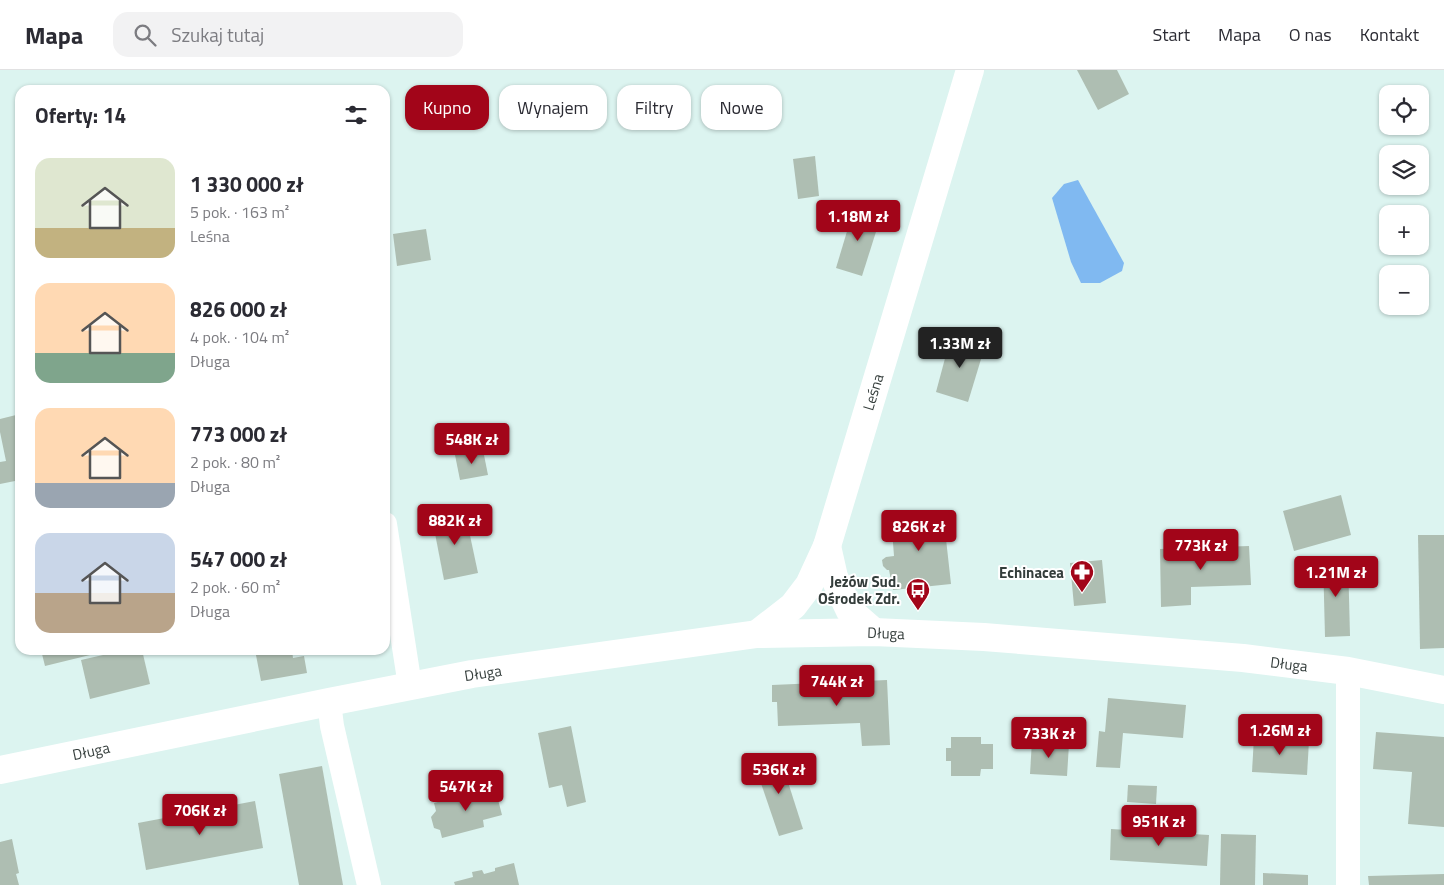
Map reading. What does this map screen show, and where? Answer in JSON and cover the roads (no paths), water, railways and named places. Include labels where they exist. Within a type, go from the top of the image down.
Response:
[{"type":"street","name":"Leśna","points":[[758,634],[793,606],[809,585],[827,546],[970,70]]},
{"type":"street","points":[[827,546],[834,577],[850,610],[874,632]]},
{"type":"street","points":[[390,556],[410,686]]},
{"type":"street","name":"Długa","points":[[0,770],[472,674],[758,634],[874,632],[984,637],[1224,656],[1348,671],[1444,690]]},
{"type":"street","points":[[1348,671],[1348,885]]},
{"type":"street","points":[[329,702],[332,726],[369,885]]},
{"type":"water","points":[[1078,180],[1124,263],[1122,271],[1100,283],[1081,283],[1071,262],[1052,198],[1064,184]]},
{"type":"place","name":"Echinacea","points":[[1082,593]]},
{"type":"place","name":"Jeżów Sud. Ośrodek Zdr.","points":[[918,611]]}]
